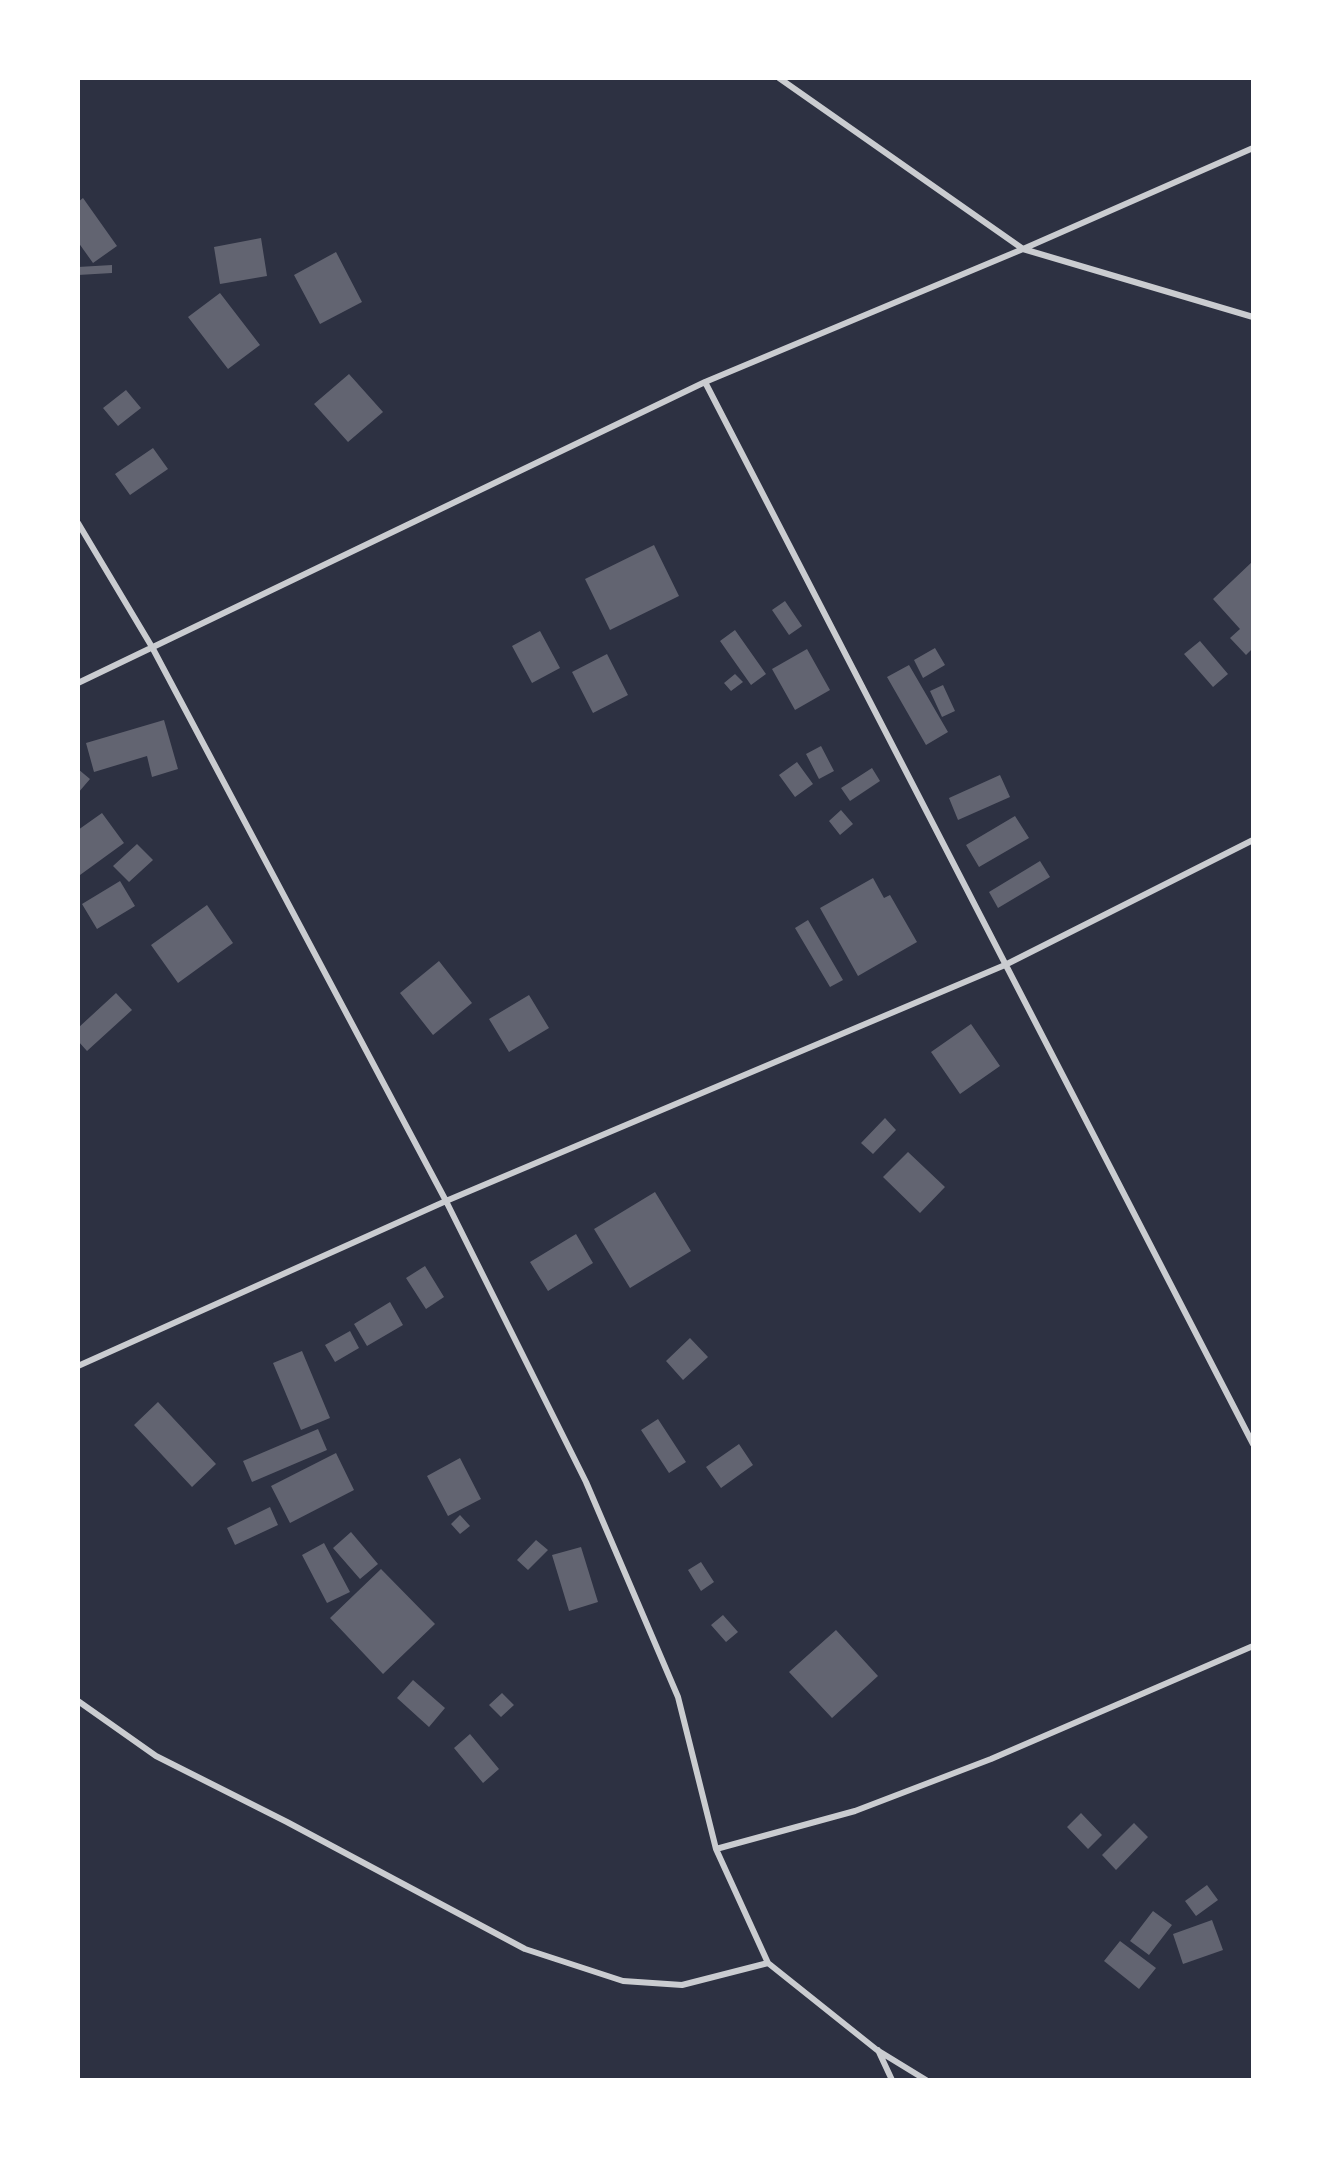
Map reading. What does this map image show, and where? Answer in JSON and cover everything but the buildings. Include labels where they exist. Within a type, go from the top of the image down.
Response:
[{"type":"street","points":[[779,78],[1023,249],[1253,317]]},
{"type":"street","points":[[78,683],[705,382],[1023,249],[1253,148]]},
{"type":"street","points":[[705,382],[1253,1443]]},
{"type":"street","points":[[78,523],[152,647],[446,1201],[586,1482],[678,1697],[716,1849],[768,1963],[877,2050],[926,2080]]},
{"type":"street","points":[[78,1366],[446,1201],[1005,965],[1253,840]]},
{"type":"street","points":[[716,1849],[876,1803],[992,1760],[1253,1646]]},
{"type":"street","points":[[78,1701],[156,1756],[287,1822],[525,1949],[623,1981],[682,1985],[768,1963]]},
{"type":"street","points":[[877,2050],[892,2080]]}]
